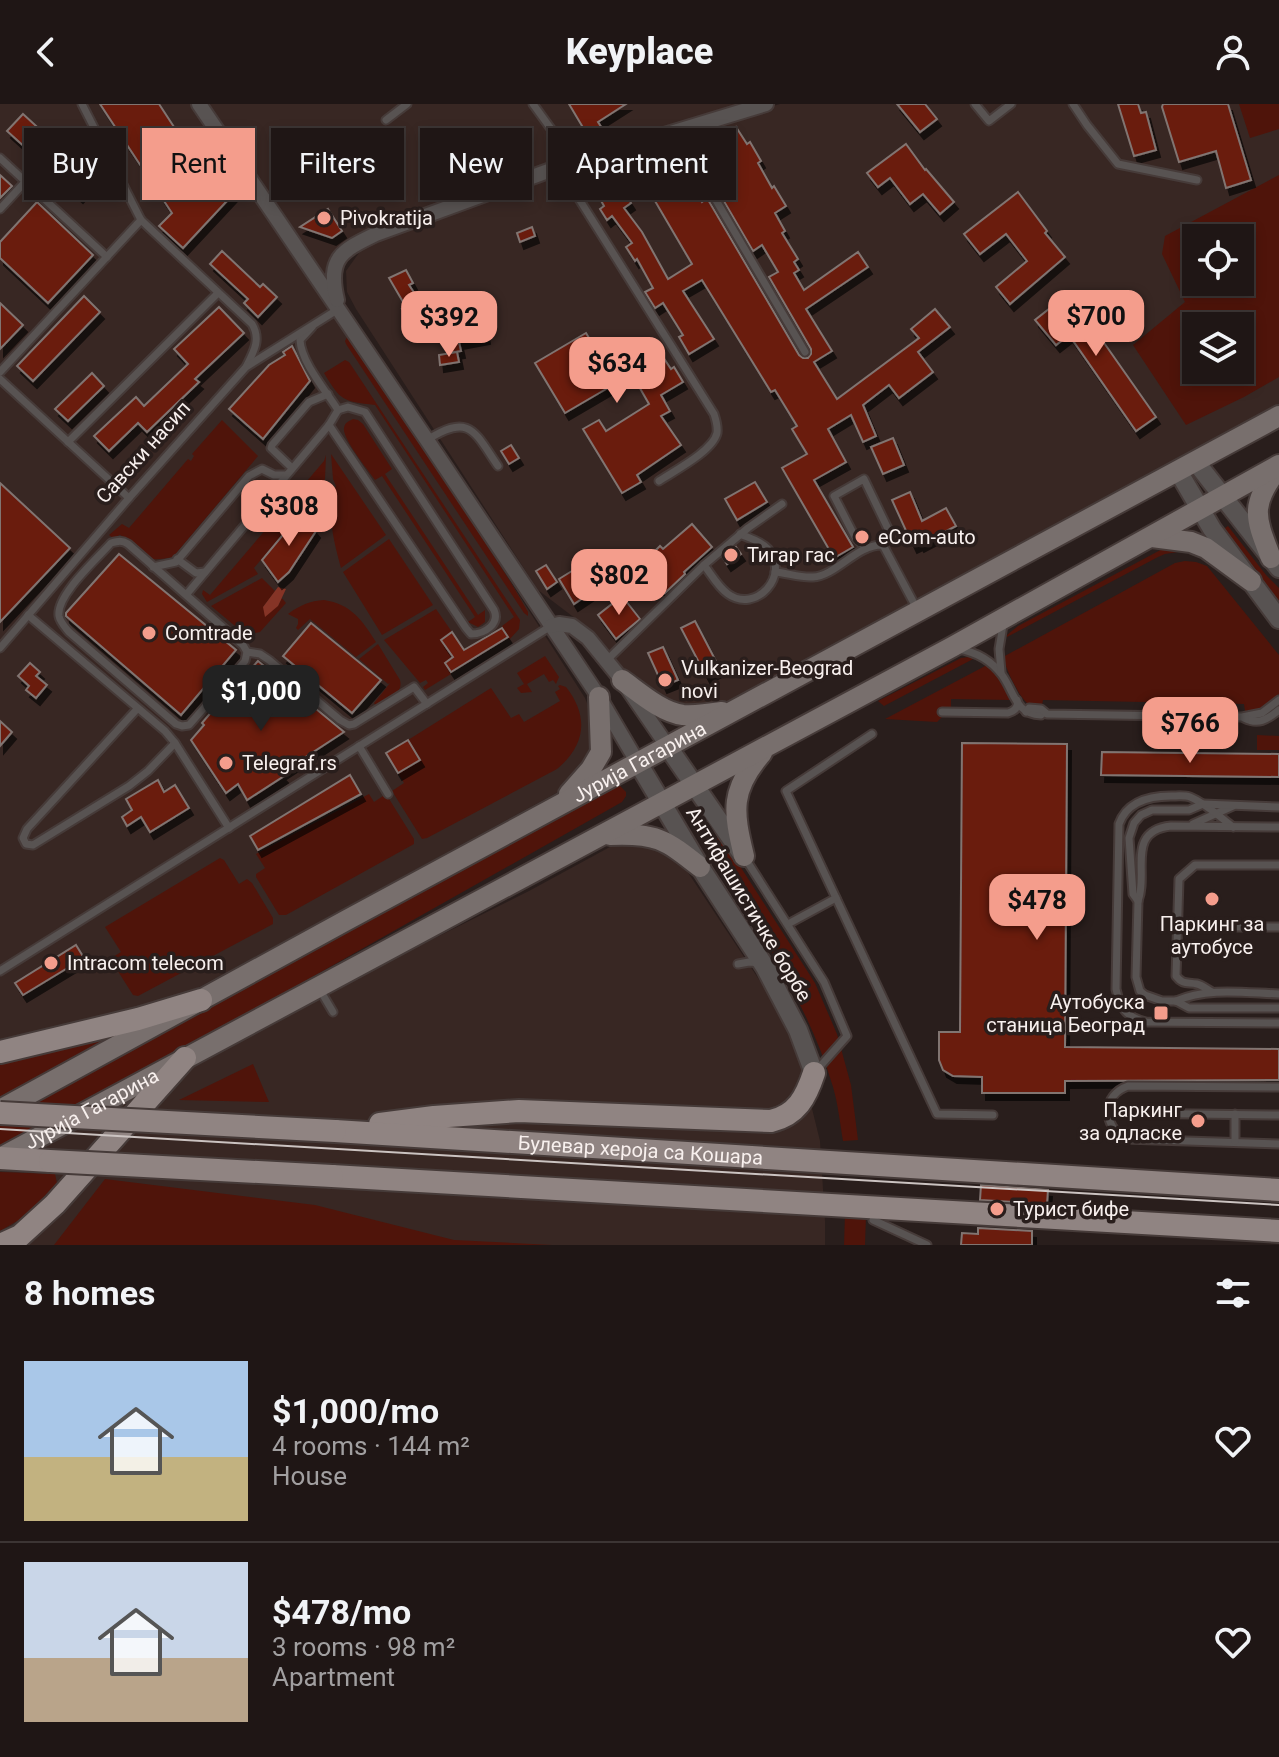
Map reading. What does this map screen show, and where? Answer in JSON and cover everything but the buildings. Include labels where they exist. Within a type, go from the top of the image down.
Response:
[{"type":"main road","name":"Јурија Гагарина","points":[[0,1111],[1279,416]]},
{"type":"main road","name":"Јурија Гагарина","points":[[0,1158],[952,647],[1279,466]]},
{"type":"main road","points":[[1275,563],[1258,523],[1257,508],[1266,485],[1279,466]]},
{"type":"main road","points":[[1152,537],[1187,541],[1206,548],[1251,581]]},
{"type":"main road","points":[[622,680],[662,707],[680,715],[737,709]]},
{"type":"main road","points":[[556,807],[582,780],[601,752],[599,697]]},
{"type":"main road","points":[[744,856],[736,824],[739,788],[752,764],[769,746]]},
{"type":"main road","points":[[602,835],[639,834],[657,838],[700,867]]},
{"type":"main road","points":[[0,1052],[138,1019],[201,1000]]},
{"type":"main road","points":[[0,1245],[20,1236],[55,1204],[185,1058]]},
{"type":"main road","points":[[335,1131],[434,1117],[519,1111],[761,1122],[783,1118],[799,1106],[814,1073]]},
{"type":"main road","name":"Булевар хероја са Кошара","points":[[0,1111],[1279,1190]]},
{"type":"main road","points":[[0,1158],[1279,1231]]},
{"type":"street","points":[[199,104],[340,308],[599,697],[638,763]]},
{"type":"street","points":[[689,128],[766,104]]},
{"type":"street","points":[[340,308],[335,287],[335,266],[348,247],[548,171]]},
{"type":"street","points":[[1186,466],[1223,497],[1275,563]]},
{"type":"street","points":[[1186,466],[1200,510],[1279,619]]},
{"type":"street","points":[[551,626],[566,625],[582,632],[622,680],[668,747]]},
{"type":"street","name":"Антифашистичке борбе","points":[[668,747],[744,856]]},
{"type":"street","name":"Антифашистичке борбе","points":[[638,763],[765,967],[788,1009],[814,1073]]},
{"type":"lane","points":[[82,104],[141,220],[252,324],[257,333],[256,345],[246,367]]},
{"type":"lane","points":[[386,120],[407,104]]},
{"type":"lane","points":[[533,104],[550,128]]},
{"type":"lane","points":[[975,104],[989,121],[1011,104]]},
{"type":"lane","points":[[1073,104],[1118,164],[1197,180]]},
{"type":"lane","points":[[0,158],[24,179]]},
{"type":"lane","points":[[0,209],[24,183]]},
{"type":"lane","points":[[46,200],[107,257]]},
{"type":"lane","points":[[580,200],[714,414],[717,424],[717,435],[708,447],[659,481]]},
{"type":"lane","points":[[716,200],[805,352]]},
{"type":"lane","points":[[0,372],[141,220]]},
{"type":"lane","points":[[68,442],[218,293]]},
{"type":"lane","name":"Савски насип","points":[[0,648],[246,367],[340,308]]},
{"type":"lane","points":[[312,327],[300,340],[300,346],[338,410]]},
{"type":"lane","points":[[0,379],[129,498]]},
{"type":"lane","points":[[289,472],[272,445],[309,402],[328,394]]},
{"type":"lane","points":[[186,595],[329,425],[338,410],[348,407],[365,412],[494,610],[497,617],[494,624],[479,634],[471,634],[466,628],[329,425]]},
{"type":"lane","points":[[427,440],[447,428],[463,427],[475,433],[498,466]]},
{"type":"lane","points":[[153,567],[176,562],[249,476],[262,469],[274,475],[289,472]]},
{"type":"lane","points":[[866,548],[855,537],[834,496],[864,479],[890,533],[883,545]]},
{"type":"lane","points":[[606,661],[704,565],[782,504]]},
{"type":"lane","points":[[704,565],[726,593],[735,598],[744,600],[762,594],[769,587],[775,572],[773,558],[760,542],[740,534]]},
{"type":"lane","points":[[123,541],[186,595],[247,652],[245,661],[189,725],[182,726],[69,632],[59,617],[61,600],[111,543],[123,541]]},
{"type":"lane","points":[[883,545],[918,611]]},
{"type":"lane","points":[[775,572],[817,577],[866,548],[883,545]]},
{"type":"lane","points":[[177,559],[196,573],[205,572]]},
{"type":"lane","points":[[28,615],[165,731],[229,828]]},
{"type":"lane","points":[[1002,674],[999,649],[1005,618]]},
{"type":"lane","points":[[0,971],[551,626]]},
{"type":"lane","points":[[952,647],[983,657],[1002,674],[1026,712],[1032,708],[1041,709],[1047,714],[1242,717],[1262,713],[1279,700]]},
{"type":"lane","points":[[247,652],[260,654],[281,669],[349,725],[414,687],[427,704]]},
{"type":"lane","points":[[942,712],[1008,713],[1017,706],[1015,698]]},
{"type":"lane","points":[[138,708],[27,829],[23,838],[26,844],[33,845],[129,786],[175,743]]},
{"type":"lane","points":[[1242,717],[1252,723],[1260,722],[1279,710]]},
{"type":"lane","points":[[872,734],[786,791],[937,1114],[993,1115]]},
{"type":"lane","points":[[359,746],[388,794]]},
{"type":"lane","points":[[1233,827],[1189,796],[1156,796],[1142,800],[1121,816],[1118,1002],[1125,1013],[1146,1022],[1279,1023]]},
{"type":"lane","points":[[1138,901],[1133,894],[1129,838],[1134,823],[1141,815],[1152,810],[1189,810],[1203,804],[1279,807]]},
{"type":"lane","points":[[1190,826],[1235,805]]},
{"type":"lane","points":[[1279,827],[1163,826],[1149,835],[1141,854],[1137,984],[1140,991],[1150,998],[1176,1001],[1189,1008],[1279,1008]]},
{"type":"lane","name":"Антифашистичке борбе","points":[[744,856],[824,982],[847,1036],[814,1073]]},
{"type":"lane","points":[[1212,992],[1198,984],[1186,984],[1176,976],[1179,879],[1195,865],[1279,865]]},
{"type":"lane","points":[[788,924],[836,898]]},
{"type":"lane","points":[[1178,927],[1279,927]]},
{"type":"lane","points":[[319,987],[333,1012]]},
{"type":"lane","points":[[1176,1001],[1189,995],[1212,992],[1279,994]]},
{"type":"lane","points":[[1279,1087],[1128,1086],[1120,1088],[1109,1101],[1112,1128],[1125,1139],[1279,1144]]},
{"type":"lane","points":[[1114,1113],[1279,1115]]},
{"type":"lane","points":[[1235,1114],[1235,1141]]},
{"type":"lane","points":[[873,1220],[927,1245]]},
{"type":"shaded area","points":[[0,104],[754,104],[684,128],[548,128],[548,174],[532,180],[532,128],[420,128],[420,200],[472,200],[346,243],[334,307],[585,698],[596,737],[587,765],[562,790],[194,990],[0,1047]]},
{"type":"shaded area","points":[[780,104],[1279,104],[1279,409],[748,700],[679,710],[625,677],[580,622],[538,590],[347,292],[346,271],[361,250],[377,238],[481,200],[532,200],[532,181],[548,175],[548,200],[736,200],[736,128],[701,128]]},
{"type":"shaded area","points":[[1239,104],[1279,104],[1279,129],[1250,138]]},
{"type":"shaded area","points":[[1279,175],[1279,377],[1186,425],[1133,345],[1185,302],[1182,296],[1254,296],[1254,224],[1187,224]]},
{"type":"shaded area","points":[[1182,227],[1182,296],[1162,254],[1165,236]]},
{"type":"shaded area","points":[[348,335],[510,581],[528,616],[346,344]]},
{"type":"shaded area","points":[[345,360],[520,620],[519,629],[509,640],[502,626],[514,617],[375,405],[344,398],[324,373]]},
{"type":"shaded area","points":[[353,419],[363,424],[392,469],[385,474],[478,615],[485,610],[485,622],[478,627],[468,622],[475,617],[382,476],[375,480],[351,446],[344,428]]},
{"type":"shaded area","points":[[222,420],[258,456],[173,557],[153,559],[125,537],[120,535],[113,538],[109,535],[122,524],[129,528],[188,459],[191,461],[192,454]]},
{"type":"shaded area","points":[[331,454],[386,535],[341,568],[331,515],[336,486]]},
{"type":"shaded area","points":[[326,455],[322,485],[326,494],[323,527],[312,524],[301,512],[254,568],[258,574],[207,602],[203,590],[210,595]]},
{"type":"shaded area","points":[[1228,526],[1279,588],[1279,605],[1222,530]]},
{"type":"shaded area","points":[[389,539],[433,605],[382,635],[343,572]]},
{"type":"shaded area","points":[[1168,546],[1184,551],[1158,557],[1007,637],[1018,626]]},
{"type":"shaded area","points":[[1185,561],[1207,566],[1279,655],[1279,694],[1264,706],[1250,711],[1245,711],[1244,704],[1043,700],[1039,705],[1025,701],[1013,683],[1003,657],[1175,563]]},
{"type":"shaded area","points":[[262,578],[275,591],[263,607],[278,606],[282,598],[286,603],[260,632],[246,635],[211,606]]},
{"type":"shaded area","points":[[278,587],[286,589],[278,606],[265,617],[263,607]]},
{"type":"shaded area","points":[[324,600],[349,609],[376,642],[356,657],[310,619],[298,630],[298,619],[288,614],[305,604]]},
{"type":"shaded area","points":[[436,609],[452,632],[441,640],[453,657],[445,663],[451,674],[425,690],[426,680],[420,683],[384,640]]},
{"type":"shaded area","points":[[378,644],[401,685],[394,696],[376,706],[374,703],[390,683],[359,659]]},
{"type":"shaded area","points":[[545,656],[559,677],[556,684],[553,680],[549,682],[544,674],[527,684],[532,692],[521,693],[517,688],[524,684],[517,673]]},
{"type":"shaded area","points":[[961,658],[975,658],[884,706],[878,701]]},
{"type":"shaded area","points":[[987,665],[993,669],[1011,700],[951,699],[951,707],[941,707],[942,717],[937,722],[885,719]]},
{"type":"shaded area","points":[[560,685],[566,687],[573,698],[581,719],[579,740],[567,760],[557,769],[422,839],[392,791],[404,783],[398,773],[420,760],[408,740],[491,688],[511,718],[519,714],[524,722],[560,701],[555,692]]},
{"type":"shaded area","points":[[1257,735],[1279,736],[1279,750],[1257,750]]},
{"type":"shaded area","points":[[620,786],[626,792],[622,802],[275,998],[0,1146],[0,1120],[613,787]]},
{"type":"shaded area","points":[[369,794],[374,802],[386,794],[414,839],[414,844],[286,915],[279,915],[256,877],[265,868],[256,854]]},
{"type":"shaded area","points":[[711,824],[815,983],[837,1034],[851,1085],[858,1140],[843,1141],[833,1087],[807,1020],[773,955],[696,832]]},
{"type":"shaded area","points":[[632,841],[677,856],[768,993],[784,1025],[800,1060],[820,1141],[825,1245],[0,1245],[0,1168],[251,1030],[529,891],[619,842]]},
{"type":"shaded area","points":[[220,858],[239,884],[247,879],[252,883],[273,918],[273,924],[138,996],[133,995],[114,965],[113,957],[121,952],[105,927]]},
{"type":"shaded area","points":[[137,1026],[0,1101],[0,1060]]},
{"type":"shaded area","points":[[253,1064],[269,1102],[179,1100]]},
{"type":"shaded area","points":[[0,1172],[55,1174],[57,1183],[24,1217],[0,1231]]},
{"type":"shaded area","points":[[105,1179],[315,1205],[454,1240],[552,1245],[54,1245]]},
{"type":"shaded area","points":[[845,1213],[866,1215],[865,1245],[844,1245]]},
{"type":"tram line","points":[[0,1129],[1279,1205]]},
{"type":"place","name":"Pivokratija","points":[[324,218]]},
{"type":"place","name":"eCom-auto","points":[[862,537]]},
{"type":"place","name":"Тигар гас","points":[[731,555]]},
{"type":"place","name":"Comtrade","points":[[149,633]]},
{"type":"place","name":"Vulkanizer-Beograd novi","points":[[665,680]]},
{"type":"place","name":"Telegraf.rs","points":[[226,763]]},
{"type":"place","name":"Паркинг за аутобусе","points":[[1212,899]]},
{"type":"place","name":"Intracom telecom","points":[[51,963]]},
{"type":"place","name":"Аутобуска станица Београд","points":[[1161,1013]]},
{"type":"place","name":"Паркинг за одласке","points":[[1198,1121]]},
{"type":"place","name":"Турист бифе","points":[[997,1209]]}]
